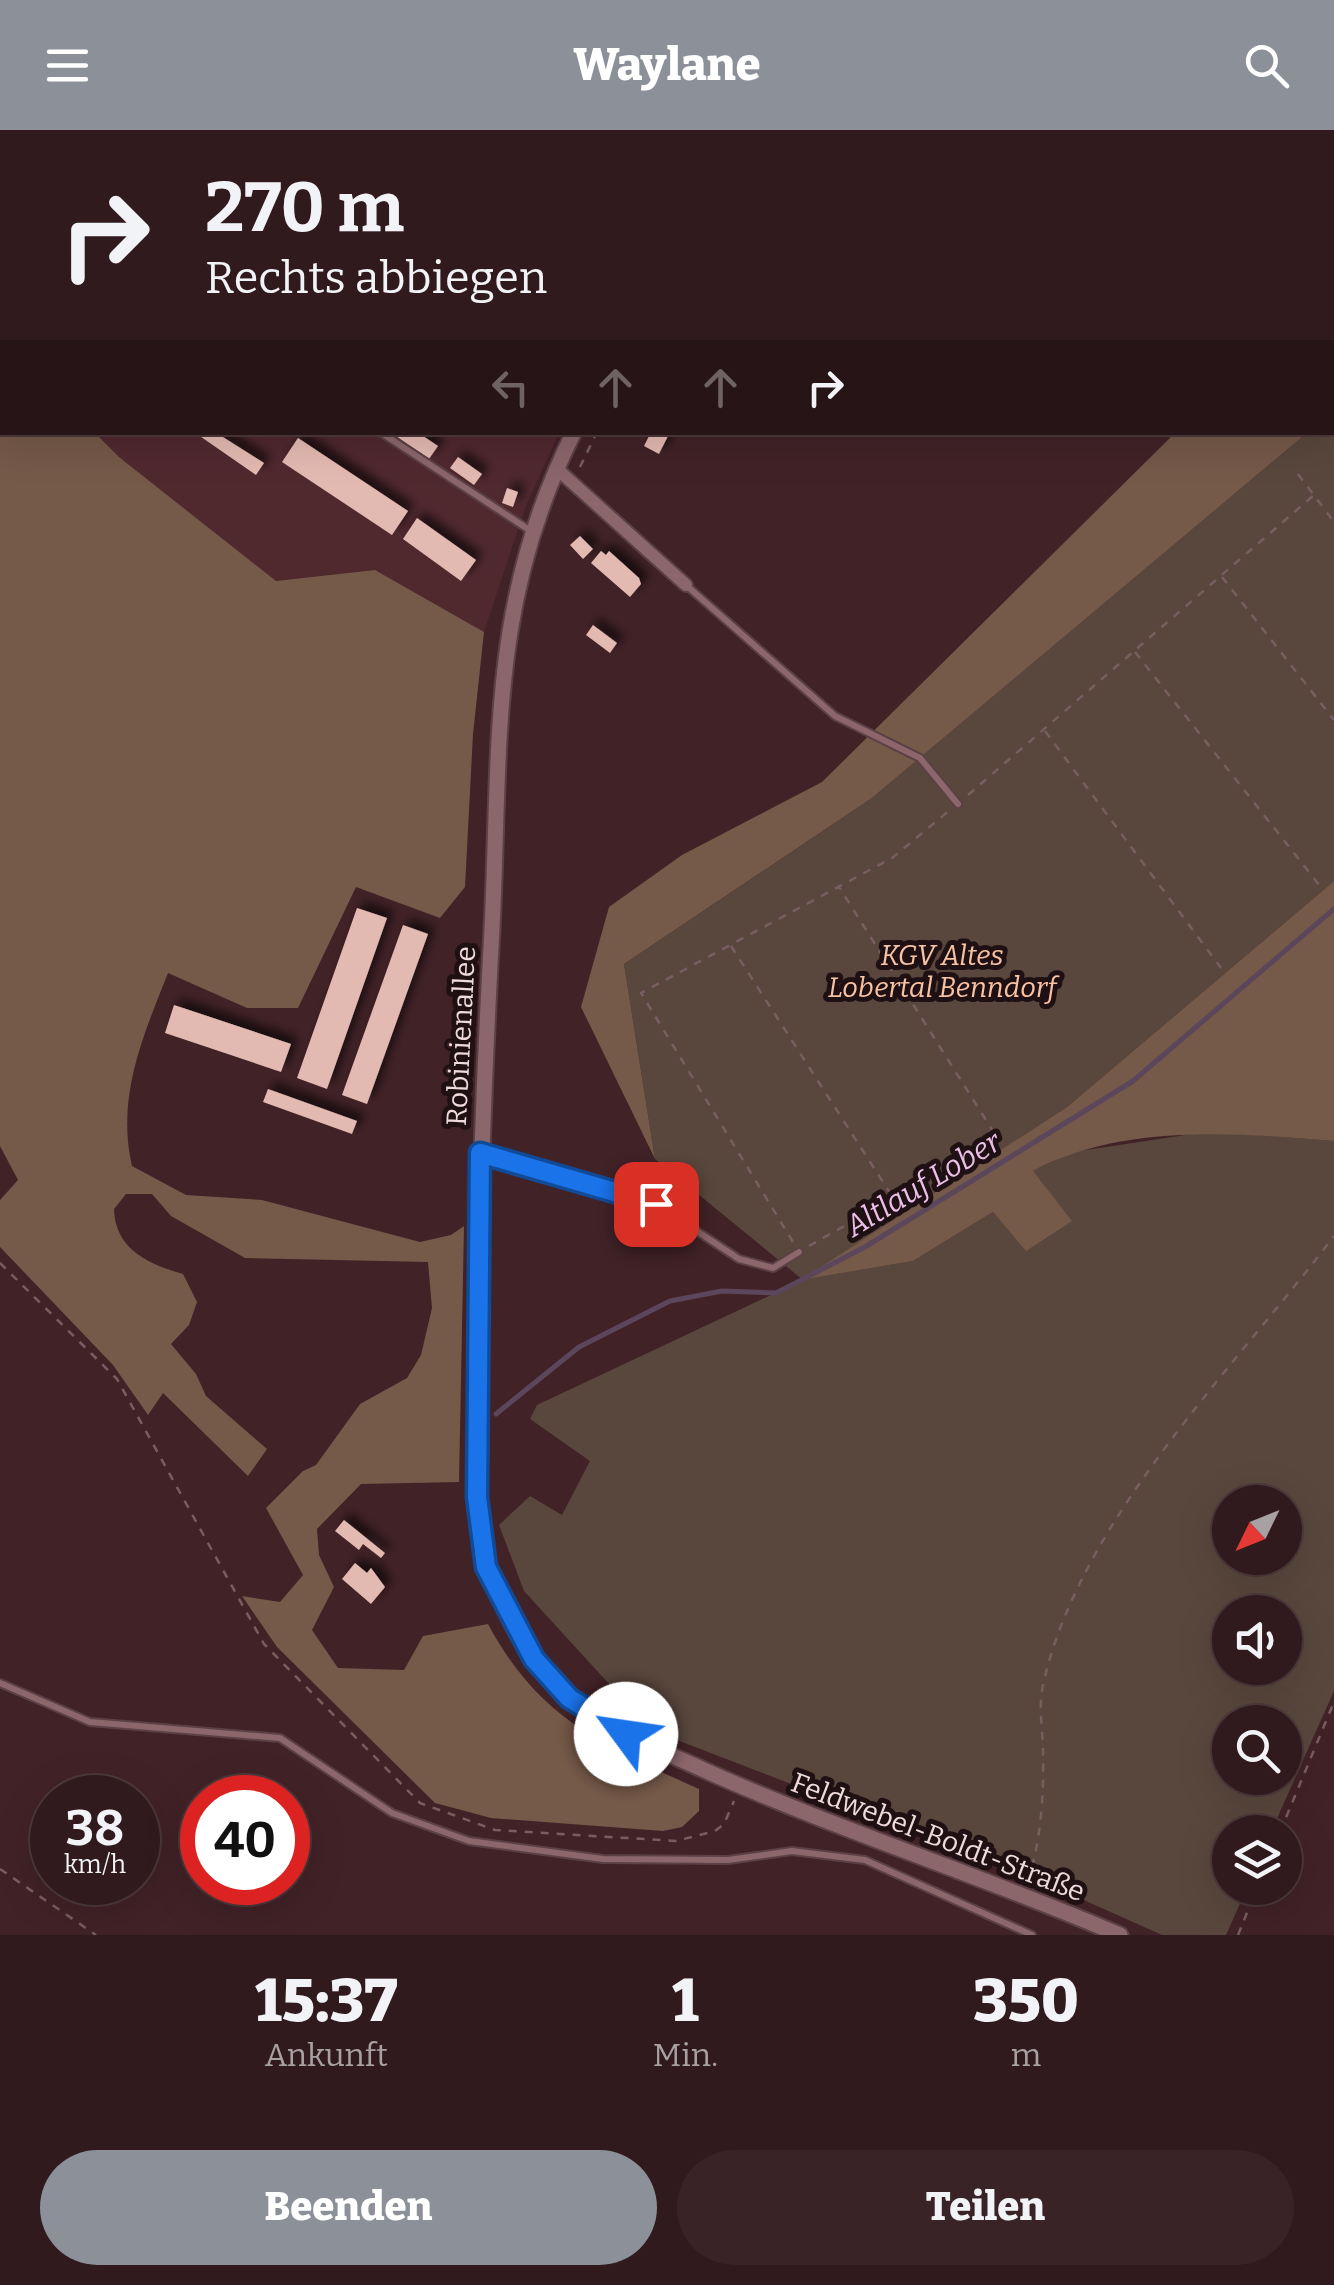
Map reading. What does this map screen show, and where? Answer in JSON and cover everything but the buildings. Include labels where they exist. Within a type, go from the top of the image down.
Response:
[{"type":"street","name":"Robinienallee","points":[[572,435],[531,531],[508,623],[497,728],[480,1153],[478,1522],[486,1567],[534,1659],[569,1698],[603,1723],[738,1785]]},
{"type":"street","points":[[556,468],[686,585]]},
{"type":"street","name":"Feldwebel-Boldt-Straße","points":[[738,1785],[1120,1935]]},
{"type":"lane","points":[[385,435],[531,531]]},
{"type":"lane","points":[[686,585],[834,716],[920,758],[958,804]]},
{"type":"lane","points":[[480,1153],[656,1204],[739,1259],[774,1268],[799,1252]]},
{"type":"lane","points":[[0,1682],[90,1722],[280,1738],[392,1813],[469,1841],[602,1859],[728,1860],[792,1851],[865,1860],[1032,1935]]},
{"type":"path","points":[[573,484],[595,435]]},
{"type":"path","points":[[1298,474],[1334,522]]},
{"type":"path","points":[[838,888],[998,1139],[799,1252],[641,993],[892,858],[1314,495]]},
{"type":"path","points":[[1221,576],[1334,720]]},
{"type":"path","points":[[1134,651],[1320,886]]},
{"type":"path","points":[[1044,730],[1221,968]]},
{"type":"path","points":[[730,945],[894,1198]]},
{"type":"path","points":[[1021,1896],[1030,1876],[1044,1780],[1042,1688],[1065,1620],[1096,1552],[1225,1367],[1334,1236]]},
{"type":"path","points":[[0,1264],[117,1379],[264,1644],[420,1803],[495,1830],[695,1840],[724,1824],[738,1785]]},
{"type":"path","points":[[1287,1815],[1334,1702]]},
{"type":"path","points":[[0,1869],[96,1935]]},
{"type":"path","points":[[1238,1935],[1251,1905]]},
{"type":"shaded area","points":[[0,435],[97,435],[119,457],[276,581],[375,570],[484,632],[473,734],[465,887],[440,918],[356,887],[298,1008],[247,1008],[168,973],[141,1044],[130,1091],[127,1116],[132,1166],[186,1195],[262,1200],[420,1242],[451,1235],[464,1226],[459,1482],[361,1484],[317,1529],[319,1555],[334,1587],[312,1630],[338,1668],[404,1670],[423,1636],[488,1624],[529,1684],[553,1707],[605,1744],[699,1789],[699,1811],[682,1827],[663,1831],[491,1818],[435,1803],[277,1647],[242,1596],[280,1602],[303,1575],[266,1508],[303,1471],[316,1465],[360,1404],[407,1378],[421,1355],[432,1308],[428,1262],[245,1258],[171,1216],[152,1194],[126,1194],[114,1209],[120,1235],[146,1260],[183,1274],[197,1302],[189,1325],[171,1344],[196,1374],[206,1396],[267,1449],[248,1476],[163,1393],[148,1415],[113,1365],[0,1247],[0,1200],[18,1180],[0,1146]]},
{"type":"shaded area","points":[[97,435],[558,435],[525,508],[484,632],[375,570],[276,581],[119,457]]},
{"type":"shaded area","points":[[1173,435],[1305,435],[872,798],[624,964],[655,1159],[581,1007],[609,907],[682,855],[822,782]]},
{"type":"shaded area","points":[[1334,881],[1334,1141],[1219,1134],[1142,1138],[1104,1145],[1033,1171],[1072,1221],[1026,1251],[993,1212],[913,1261],[801,1280],[1067,1107]]},
{"type":"green space","name":"KGV Altes Lobertal Benndorf","points":[[1305,435],[1334,435],[1334,881],[1067,1107],[806,1279],[913,1261],[993,1212],[1027,1250],[1032,1171],[1073,1152],[1212,1131],[1334,1141],[1334,1691],[1302,1763],[1302,1705],[1212,1705],[1212,1795],[1288,1795],[1279,1815],[1212,1815],[1212,1905],[1239,1905],[1226,1935],[1162,1935],[1030,1876],[643,1727],[654,1706],[610,1685],[524,1591],[499,1525],[530,1496],[562,1515],[590,1461],[530,1419],[537,1405],[803,1280],[655,1159],[624,964],[872,798]]},
{"type":"waterway","name":"Altlauf Lober","points":[[496,1414],[579,1347],[670,1301],[722,1291],[776,1293],[865,1247],[1133,1081],[1334,909]]},
{"type":"route","points":[[626,1734],[569,1698],[534,1659],[504,1609],[486,1567],[477,1497],[480,1153],[656,1204]]}]
